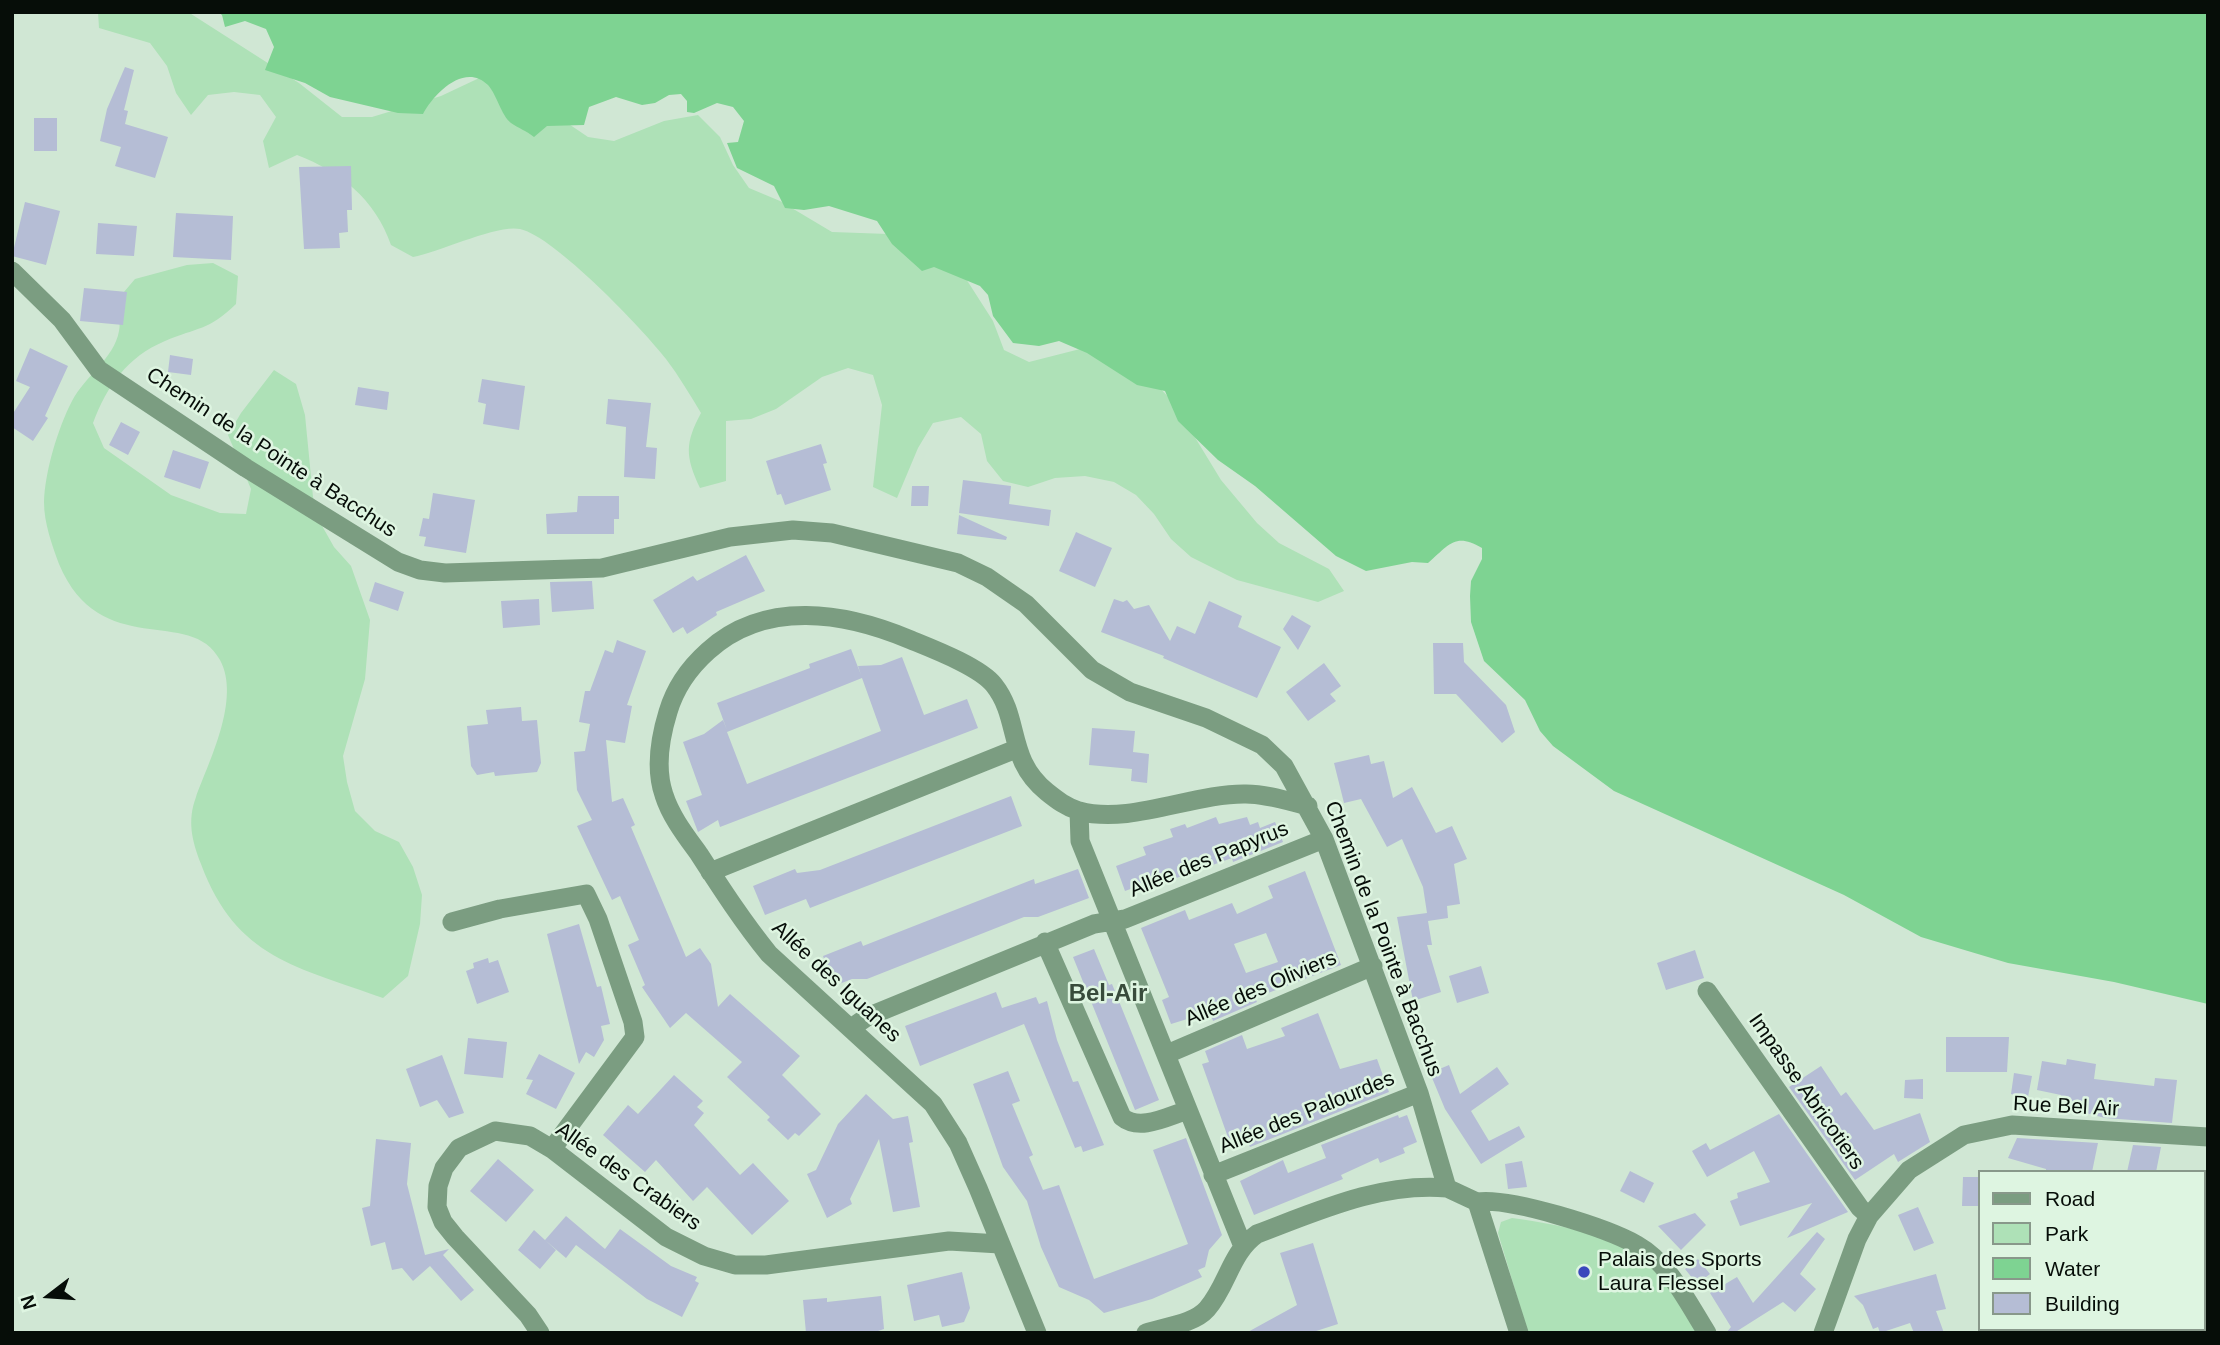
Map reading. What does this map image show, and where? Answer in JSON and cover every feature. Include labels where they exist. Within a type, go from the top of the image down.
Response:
[{"type":"street","name":"Chemin de la Pointe à Bacchus","points":[[12,271],[62,320],[99,370],[257,475],[398,562],[420,570],[445,573],[602,568],[730,537],[793,530],[832,533],[958,563],[987,577],[1026,604],[1093,670],[1130,692],[1206,718],[1262,745],[1284,766],[1324,839],[1419,1093],[1447,1188]]},
{"type":"street","name":"Allée des Iguanes","points":[[1037,1333],[958,1143],[933,1104],[769,954],[710,872],[674,816],[664,795],[660,772],[662,731],[672,698],[692,666],[723,638],[754,622],[805,614],[846,618],[909,639],[976,671],[994,685],[1006,710],[1016,749],[1032,779],[1062,803],[1079,811],[1107,814],[1244,794],[1308,806]]},
{"type":"street","points":[[710,872],[1016,749]]},
{"type":"street","points":[[1079,811],[1080,841],[1242,1244]]},
{"type":"street","name":"Allée des Papyrus","points":[[852,1028],[867,1017],[1045,942],[1110,920],[1125,919],[1324,839]]},
{"type":"street","points":[[452,922],[500,909],[586,894],[598,919],[633,1022],[635,1037],[552,1149]]},
{"type":"street","points":[[1045,942],[1122,1117],[1130,1123],[1143,1124],[1188,1110]]},
{"type":"street","name":"Allée des Oliviers","points":[[1167,1054],[1373,966]]},
{"type":"street","name":"Impasse Abricotiers","points":[[1707,991],[1860,1208],[1869,1216]]},
{"type":"street","name":"Allée des Palourdes","points":[[1213,1175],[1419,1093]]},
{"type":"street","name":"Rue Bel Air","points":[[1823,1333],[1857,1239],[1869,1216],[1909,1170],[1964,1135],[2012,1125],[2208,1137]]},
{"type":"street","name":"Allée des Crabiers","points":[[540,1333],[528,1315],[443,1222],[437,1207],[438,1186],[444,1168],[459,1148],[495,1131],[530,1136],[552,1149],[666,1237],[704,1256],[734,1265],[766,1265],[949,1241],[1000,1244]]},
{"type":"street","points":[[1146,1333],[1195,1318],[1206,1310],[1242,1244],[1257,1234],[1387,1190],[1416,1185],[1447,1188],[1477,1202],[1490,1200],[1558,1216],[1638,1245],[1672,1278],[1707,1333]]},
{"type":"street","points":[[1477,1202],[1519,1333]]},
{"type":"green space","points":[[98,12],[188,12],[299,83],[342,117],[372,117],[441,96],[492,72],[588,137],[614,141],[664,121],[698,115],[720,137],[733,165],[749,188],[780,201],[832,232],[888,234],[961,271],[993,321],[1004,350],[1029,362],[1084,348],[1154,382],[1174,403],[1221,480],[1257,523],[1279,543],[1329,569],[1344,591],[1318,602],[1237,580],[1191,557],[1171,539],[1154,514],[1136,495],[1114,482],[1085,476],[1055,478],[1028,487],[1003,481],[987,461],[981,434],[961,417],[933,423],[918,448],[897,498],[873,487],[882,405],[873,375],[848,368],[822,377],[776,409],[751,419],[726,421],[726,481],[700,488],[689,450],[692,433],[701,413],[693,399],[666,359],[639,327],[598,286],[554,248],[535,235],[520,229],[510,229],[483,234],[413,257],[391,245],[376,214],[366,201],[328,170],[297,155],[269,168],[263,141],[276,117],[260,95],[234,92],[208,95],[191,115],[176,93],[167,66],[150,43],[99,28]]},
{"type":"green space","points":[[213,263],[238,276],[236,304],[210,324],[165,341],[129,364],[112,385],[93,423],[104,448],[171,495],[220,513],[246,514],[251,489],[228,435],[274,370],[296,384],[305,415],[313,497],[321,524],[334,547],[351,566],[370,620],[365,679],[343,756],[347,782],[355,811],[375,831],[399,842],[413,867],[422,895],[420,924],[408,976],[383,998],[297,967],[273,955],[232,921],[215,896],[201,864],[191,823],[193,806],[215,748],[225,711],[226,676],[220,660],[206,644],[188,636],[120,623],[97,613],[76,594],[59,564],[47,526],[44,510],[45,490],[57,437],[72,401],[116,341],[120,327],[118,299],[135,279],[187,265]]},
{"type":"green space","name":"Palais des Sports Laura Flessel","points":[[1512,1218],[1578,1230],[1639,1256],[1673,1286],[1702,1333],[1528,1333],[1498,1233],[1501,1222]]},
{"type":"water","points":[[218,12],[2208,12],[2208,1004],[2114,982],[2008,963],[1921,937],[1844,895],[1614,791],[1553,746],[1540,731],[1525,700],[1484,661],[1471,622],[1470,596],[1471,581],[1482,559],[1482,548],[1473,543],[1459,541],[1447,546],[1428,563],[1412,562],[1366,571],[1336,556],[1255,486],[1218,460],[1178,421],[1165,391],[1137,385],[1087,353],[1059,341],[1039,346],[1013,343],[993,316],[988,295],[980,286],[934,267],[922,271],[892,244],[877,221],[829,206],[804,210],[785,208],[774,186],[737,168],[727,143],[738,142],[744,121],[733,107],[717,103],[694,113],[687,112],[687,101],[681,94],[669,95],[655,103],[642,105],[616,97],[589,107],[584,125],[547,126],[534,137],[511,123],[488,85],[470,77],[451,83],[442,90],[423,114],[398,113],[330,97],[305,83],[265,70],[274,47],[266,29],[245,21],[225,27],[222,15]]},
{"type":"building","points":[[125,67],[134,70],[124,110],[128,111],[125,124],[168,137],[155,178],[115,166],[121,147],[100,141],[107,109]]},
{"type":"building","points":[[34,118],[57,118],[57,151],[34,151]]},
{"type":"building","points":[[351,166],[352,210],[347,210],[348,232],[339,233],[340,248],[304,249],[299,167]]},
{"type":"building","points":[[25,202],[60,211],[46,265],[12,256]]},
{"type":"building","points":[[176,213],[233,216],[231,260],[173,257]]},
{"type":"building","points":[[98,223],[137,226],[134,256],[96,254]]},
{"type":"building","points":[[84,288],[127,292],[123,325],[80,321]]},
{"type":"building","points":[[30,348],[68,366],[45,416],[48,418],[33,441],[12,427],[12,415],[30,387],[16,381]]},
{"type":"building","points":[[170,355],[193,359],[191,375],[168,372]]},
{"type":"building","points":[[482,379],[525,386],[519,430],[483,424],[486,404],[478,402]]},
{"type":"building","points":[[358,387],[389,392],[387,410],[355,405]]},
{"type":"building","points":[[608,399],[651,403],[646,447],[657,448],[655,479],[624,477],[626,427],[606,424]]},
{"type":"building","points":[[121,422],[140,432],[128,455],[109,445]]},
{"type":"building","points":[[821,444],[827,463],[823,464],[831,490],[785,505],[781,494],[777,495],[766,461]]},
{"type":"building","points":[[173,450],[209,462],[200,489],[164,477]]},
{"type":"building","points":[[963,480],[1011,486],[1009,504],[1051,510],[1049,526],[959,513]]},
{"type":"building","points":[[912,486],[929,486],[928,506],[911,506]]},
{"type":"building","points":[[433,493],[475,500],[466,553],[424,546],[426,537],[419,536],[423,518],[429,519]]},
{"type":"building","points":[[578,496],[619,496],[619,519],[614,519],[614,534],[547,534],[546,514],[577,512]]},
{"type":"building","points":[[959,515],[1007,537],[1006,540],[957,534]]},
{"type":"building","points":[[1076,532],[1112,548],[1095,587],[1059,571]]},
{"type":"building","points":[[746,555],[765,591],[716,612],[717,615],[687,634],[683,627],[673,633],[653,600],[693,576],[697,581]]},
{"type":"building","points":[[592,581],[594,609],[552,612],[550,582]]},
{"type":"building","points":[[375,582],[404,592],[398,611],[369,601]]},
{"type":"building","points":[[539,599],[540,625],[503,628],[501,601]]},
{"type":"building","points":[[1114,599],[1123,602],[1127,600],[1134,609],[1149,605],[1170,641],[1177,626],[1195,634],[1209,601],[1242,616],[1238,627],[1281,647],[1257,698],[1163,658],[1164,656],[1101,632]]},
{"type":"building","points":[[1292,615],[1311,626],[1298,650],[1283,629]]},
{"type":"building","points":[[617,640],[646,651],[627,705],[632,706],[625,743],[606,740],[612,802],[623,798],[635,825],[631,827],[686,957],[700,948],[711,964],[718,1007],[730,994],[800,1056],[782,1075],[821,1114],[799,1136],[795,1133],[788,1140],[767,1120],[770,1117],[727,1077],[742,1062],[686,1013],[670,1028],[642,987],[645,985],[628,945],[639,940],[620,896],[612,900],[577,826],[592,820],[577,790],[574,752],[585,751],[590,724],[579,722],[585,691],[590,691],[605,650],[613,653]]},
{"type":"building","points":[[1433,643],[1463,643],[1464,662],[1506,705],[1515,732],[1502,743],[1456,694],[1434,694]]},
{"type":"building","points":[[851,649],[861,675],[858,666],[881,665],[902,657],[924,715],[967,699],[978,728],[720,827],[718,820],[698,832],[686,801],[702,795],[683,742],[704,734],[723,720],[727,730],[717,703],[810,668],[809,664]],"holes":[[[862,678],[881,731],[747,784],[727,732]]]},
{"type":"building","points":[[1324,663],[1341,686],[1330,694],[1336,701],[1308,721],[1286,692]]},
{"type":"building","points":[[521,707],[522,721],[537,720],[541,763],[537,772],[495,776],[494,772],[477,775],[471,766],[467,726],[488,724],[486,710]]},
{"type":"building","points":[[1092,728],[1135,731],[1133,752],[1149,754],[1147,783],[1131,781],[1132,769],[1089,765]]},
{"type":"building","points":[[1369,755],[1371,764],[1384,761],[1393,798],[1412,787],[1436,833],[1452,826],[1467,859],[1454,864],[1460,904],[1447,906],[1448,918],[1428,921],[1432,945],[1427,945],[1441,992],[1413,1001],[1397,917],[1427,913],[1423,887],[1402,839],[1387,847],[1361,799],[1344,803],[1334,763]]},
{"type":"building","points":[[1011,796],[1022,826],[810,908],[806,899],[765,915],[753,886],[795,869],[797,873],[820,870]]},
{"type":"building","points":[[1216,817],[1219,824],[1247,817],[1250,825],[1258,822],[1260,828],[1275,822],[1283,842],[1233,862],[1232,858],[1157,885],[1155,880],[1125,891],[1116,866],[1146,855],[1143,847],[1173,837],[1170,829],[1185,824],[1187,828]]},
{"type":"building","points":[[1078,869],[1089,898],[1038,917],[1024,917],[867,979],[852,979],[834,986],[823,956],[861,941],[863,946],[1034,879],[1035,884]]},
{"type":"building","points":[[1305,871],[1341,965],[1255,998],[1257,1002],[1213,1021],[1210,1012],[1171,1024],[1162,1000],[1169,997],[1141,928],[1185,910],[1189,920],[1232,903],[1237,914],[1273,898],[1268,886]],"holes":[[[1266,933],[1278,962],[1246,973],[1234,944]]]},
{"type":"building","points":[[579,924],[597,987],[601,986],[610,1024],[601,1026],[604,1040],[594,1057],[586,1052],[579,1064],[547,934]]},
{"type":"building","points":[[1094,949],[1109,985],[1112,984],[1159,1100],[1135,1110],[1073,957]]},
{"type":"building","points":[[1695,950],[1704,978],[1666,990],[1657,963]]},
{"type":"building","points":[[488,958],[489,963],[498,960],[509,992],[477,1004],[466,971],[474,968],[473,963]]},
{"type":"building","points":[[1481,966],[1489,993],[1457,1003],[1449,976]]},
{"type":"building","points":[[996,992],[1002,1008],[1036,997],[1039,1004],[1047,1001],[1057,1040],[1073,1082],[1078,1081],[1104,1145],[1083,1152],[1081,1146],[1075,1148],[1024,1024],[920,1066],[905,1026]]},
{"type":"building","points":[[1318,1013],[1340,1069],[1377,1059],[1389,1092],[1250,1147],[1246,1139],[1230,1143],[1202,1064],[1209,1062],[1205,1051],[1242,1035],[1247,1049],[1285,1036],[1281,1028]]},
{"type":"building","points":[[1946,1037],[2009,1037],[2007,1072],[1946,1072]]},
{"type":"building","points":[[468,1038],[507,1042],[503,1078],[464,1074]]},
{"type":"building","points":[[539,1054],[575,1073],[556,1109],[526,1094],[533,1080],[526,1079]]},
{"type":"building","points":[[442,1055],[464,1113],[449,1118],[437,1100],[420,1107],[406,1069]]},
{"type":"building","points":[[2067,1059],[2096,1064],[2094,1079],[2154,1086],[2155,1078],[2177,1080],[2172,1123],[2105,1118],[2059,1106],[2061,1095],[2037,1090],[2042,1061],[2066,1065]]},
{"type":"building","points":[[1449,1065],[1460,1094],[1497,1067],[1509,1084],[1471,1111],[1489,1141],[1519,1126],[1525,1137],[1481,1164],[1445,1109],[1430,1073]]},
{"type":"building","points":[[1821,1066],[1841,1096],[1846,1092],[1874,1130],[1920,1113],[1930,1142],[1898,1162],[1894,1154],[1855,1180],[1789,1087]]},
{"type":"building","points":[[1008,1071],[1020,1101],[1012,1104],[1033,1155],[1029,1157],[1043,1190],[1059,1185],[1094,1279],[1188,1244],[1153,1150],[1186,1138],[1222,1235],[1209,1250],[1205,1267],[1198,1270],[1202,1277],[1152,1299],[1104,1313],[1089,1300],[1059,1287],[1041,1247],[1027,1201],[1003,1167],[973,1084]]},
{"type":"building","points":[[2014,1073],[2032,1076],[2028,1097],[2011,1094]]},
{"type":"building","points":[[674,1075],[703,1101],[697,1107],[704,1113],[694,1125],[740,1175],[753,1163],[789,1201],[752,1235],[707,1187],[693,1201],[656,1160],[645,1172],[603,1135],[628,1105],[638,1114]]},
{"type":"building","points":[[1923,1079],[1923,1099],[1904,1098],[1905,1080]]},
{"type":"building","points":[[866,1094],[893,1119],[908,1116],[913,1142],[909,1143],[920,1207],[893,1212],[879,1139],[850,1199],[852,1204],[827,1218],[807,1174],[816,1170],[838,1124]]},
{"type":"building","points":[[1779,1114],[1848,1212],[1787,1238],[1812,1203],[1740,1226],[1730,1201],[1738,1198],[1737,1193],[1770,1182],[1754,1151],[1707,1177],[1692,1151],[1706,1143],[1710,1150]]},
{"type":"building","points":[[1398,1115],[1399,1118],[1407,1115],[1417,1142],[1403,1148],[1405,1153],[1380,1163],[1378,1158],[1341,1175],[1343,1179],[1254,1215],[1240,1181],[1283,1160],[1288,1173],[1326,1158],[1321,1145]]},
{"type":"building","points":[[2017,1138],[2098,1143],[2092,1170],[2046,1170],[2008,1158]]},
{"type":"building","points":[[376,1139],[411,1143],[407,1184],[425,1255],[449,1249],[443,1255],[474,1290],[461,1301],[430,1266],[413,1281],[402,1268],[392,1270],[385,1242],[371,1246],[362,1208],[370,1206]]},
{"type":"building","points":[[2133,1145],[2161,1147],[2156,1170],[2127,1170]]},
{"type":"building","points":[[498,1159],[534,1190],[506,1222],[470,1191]]},
{"type":"building","points":[[1522,1161],[1527,1187],[1508,1189],[1505,1164]]},
{"type":"building","points":[[1630,1171],[1654,1183],[1644,1203],[1620,1191]]},
{"type":"building","points":[[1963,1177],[1979,1177],[1979,1206],[1962,1206]]},
{"type":"building","points":[[1918,1207],[1934,1243],[1914,1251],[1898,1215]]},
{"type":"building","points":[[1695,1213],[1706,1225],[1681,1250],[1658,1226]]},
{"type":"building","points":[[566,1216],[605,1249],[620,1229],[671,1266],[697,1277],[695,1281],[699,1283],[682,1317],[647,1299],[576,1245],[566,1258],[545,1240]]},
{"type":"building","points":[[534,1230],[556,1250],[540,1269],[518,1250]]},
{"type":"building","points":[[1817,1232],[1825,1239],[1800,1274],[1816,1289],[1795,1312],[1783,1302],[1734,1333],[1726,1333],[1731,1327],[1710,1293],[1737,1277],[1753,1303]]},
{"type":"building","points":[[1313,1243],[1338,1324],[1310,1333],[1246,1333],[1297,1305],[1280,1253]]},
{"type":"building","points":[[1698,1259],[1710,1274],[1697,1284],[1685,1269]]},
{"type":"building","points":[[962,1272],[970,1308],[964,1322],[942,1327],[939,1315],[914,1321],[907,1285]]},
{"type":"building","points":[[1936,1274],[1946,1309],[1936,1311],[1944,1333],[1914,1333],[1910,1323],[1880,1333],[1878,1327],[1873,1329],[1863,1305],[1854,1296]]},
{"type":"building","points":[[881,1296],[884,1329],[872,1333],[806,1333],[803,1300],[827,1298],[827,1302]]},
{"type":"place","name":"Palais des Sports Laura Flessel","points":[[1584,1272]]},
{"type":"district","name":"Bel-Air","points":[[1108,994]]}]
